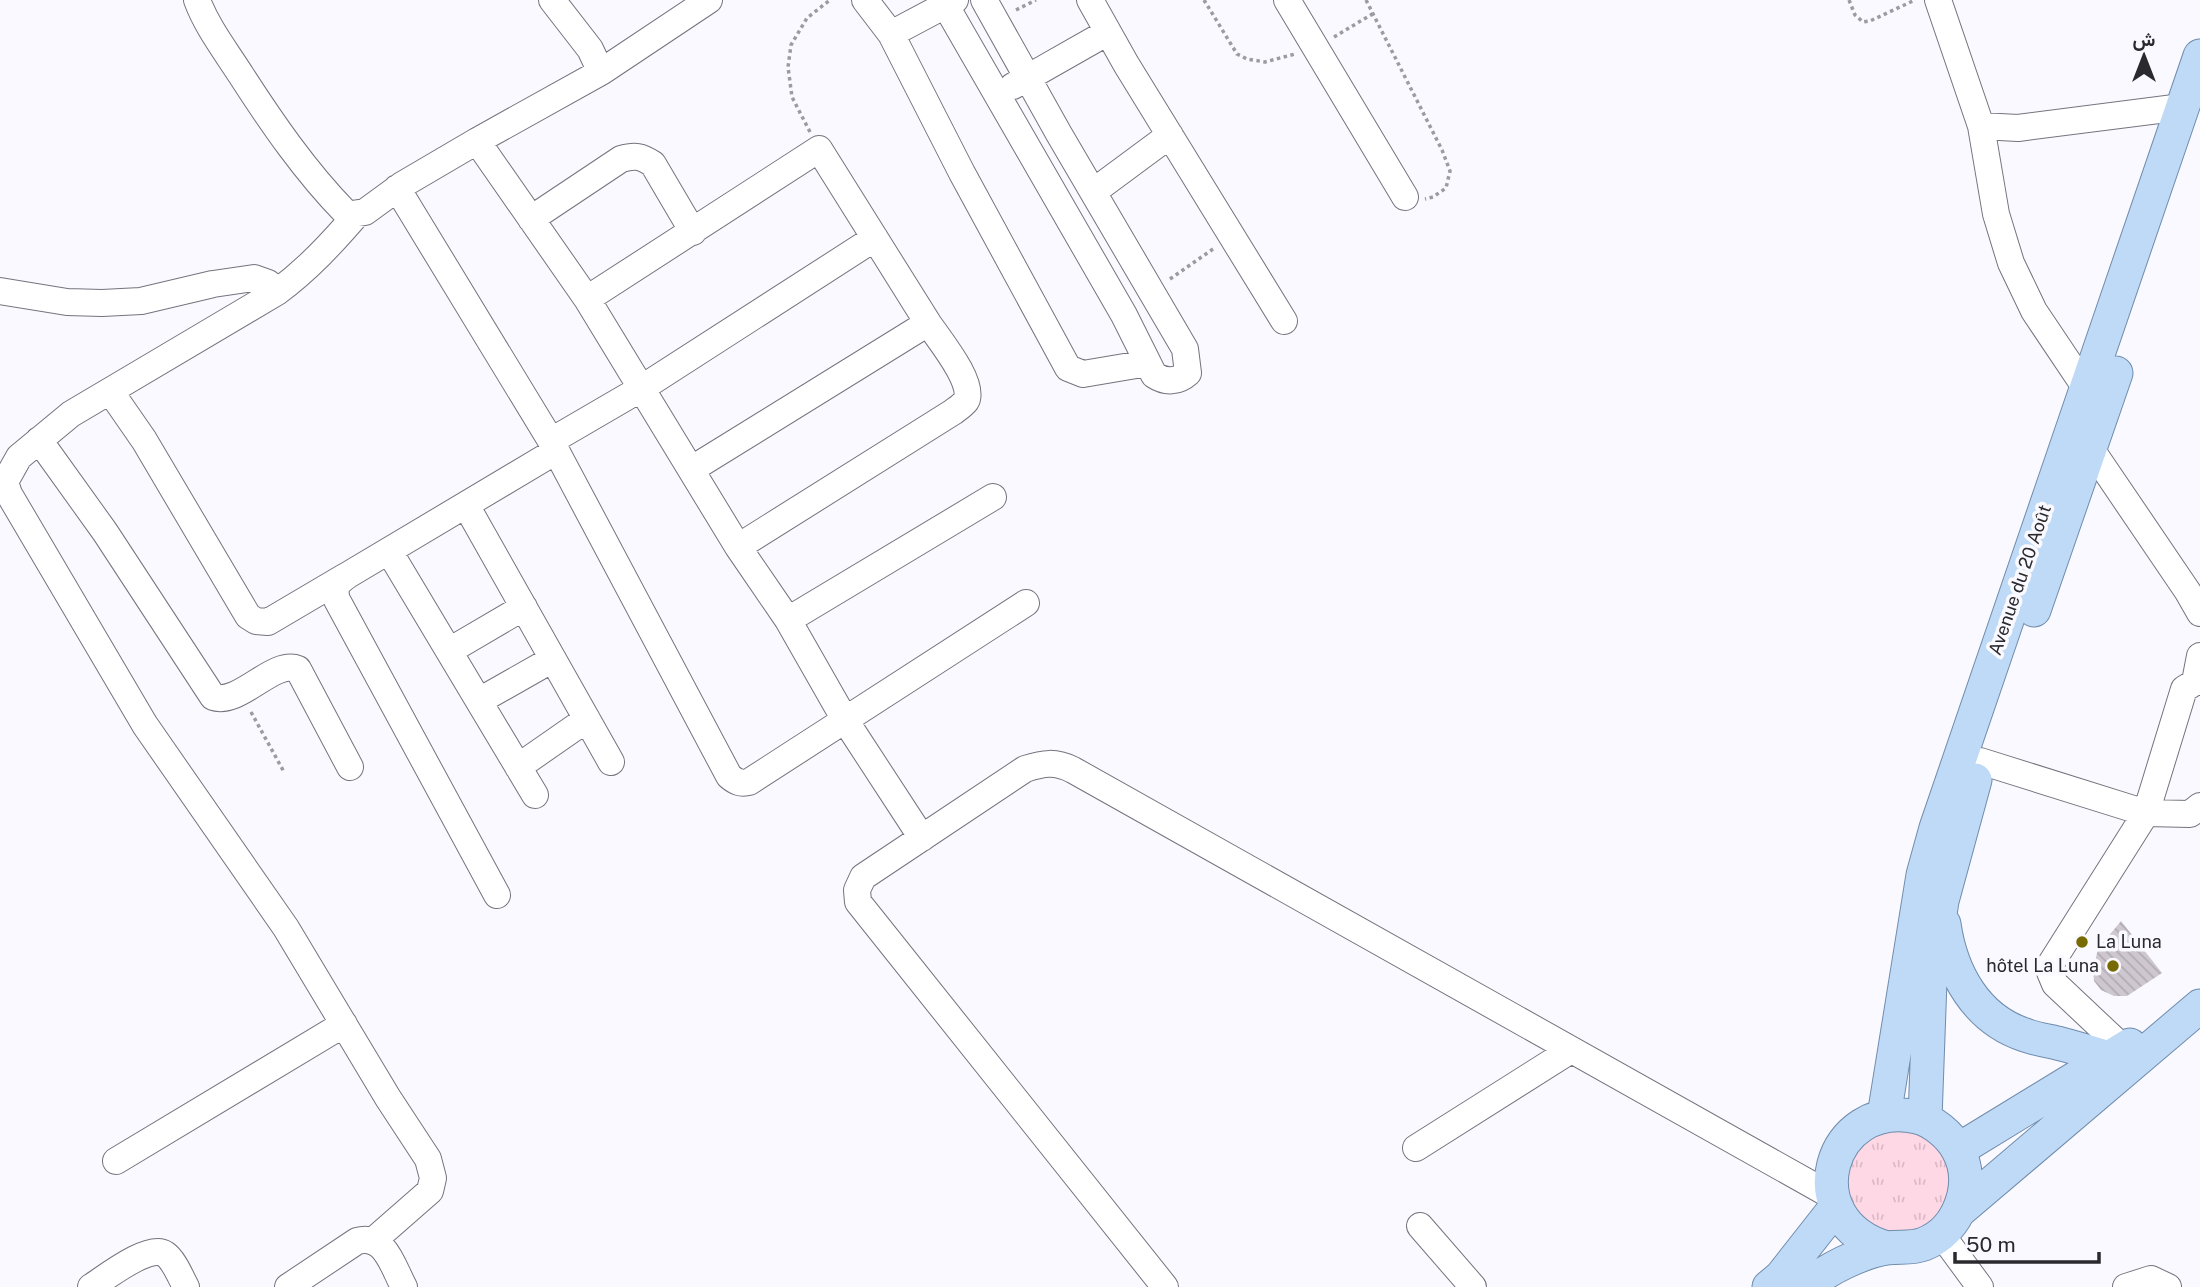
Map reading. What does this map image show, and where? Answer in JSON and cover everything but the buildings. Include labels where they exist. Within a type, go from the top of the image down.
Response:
[{"type":"main road","name":"Avenue du 20 Août","points":[[1925,1119],[1930,981],[1952,856],[1980,761],[2091,449],[2191,116],[2200,56]]},
{"type":"main road","name":"Avenue du 20 Août","points":[[1884,1115],[1923,875],[1936,828],[2087,390],[2191,116]]},
{"type":"main road","points":[[1942,901],[1947,942],[1965,988],[1994,1021],[2024,1035],[2115,1053]]},
{"type":"main road","points":[[1958,1150],[2115,1053],[2191,1013]]},
{"type":"main road","points":[[1950,1222],[1965,1191],[1965,1170],[1958,1150],[1944,1132],[1925,1119],[1898,1114],[1884,1115],[1860,1126],[1841,1145],[1832,1170],[1834,1202],[1844,1222],[1856,1234],[1887,1248],[1924,1244],[1950,1222],[2060,1127],[2191,1013]]},
{"type":"main road","points":[[1769,1287],[1781,1277],[1834,1202]]},
{"type":"main road","points":[[1806,1287],[1844,1263],[1887,1248]]},
{"type":"street","points":[[197,0],[204,19],[317,183],[345,212],[357,214],[365,212],[397,188],[477,141],[601,72],[709,0]]},
{"type":"street","points":[[552,0],[590,49],[601,72]]},
{"type":"street","points":[[865,0],[891,34],[968,184],[1068,368],[1083,374],[1148,363]]},
{"type":"street","points":[[891,34],[950,3],[996,96],[1124,315],[1154,375],[1162,380],[1178,380],[1188,373],[1185,349],[984,0]]},
{"type":"street","points":[[1090,0],[1284,321]]},
{"type":"street","points":[[1287,0],[1405,197]]},
{"type":"street","points":[[1938,0],[1982,126],[1996,214],[2011,263],[2035,311],[2087,390]]},
{"type":"street","points":[[996,96],[1108,32]]},
{"type":"street","points":[[1982,126],[2018,128],[2191,116]]},
{"type":"street","points":[[1093,192],[1170,135]]},
{"type":"street","points":[[477,141],[587,299],[738,547],[788,620],[845,720],[922,838]]},
{"type":"street","points":[[587,299],[819,149],[960,372],[968,389],[966,400],[953,412],[738,547]]},
{"type":"street","points":[[531,219],[621,159],[634,155],[653,164],[693,232]]},
{"type":"street","points":[[397,188],[553,446],[734,781],[749,782],[1026,603]]},
{"type":"street","points":[[288,1287],[357,1241],[374,1240],[430,1191],[433,1172],[428,1159],[286,928],[145,725],[9,494],[5,482],[19,457],[71,414],[277,292],[301,275],[357,214]]},
{"type":"street","points":[[110,391],[144,440],[248,616],[256,621],[268,622],[466,505],[875,237]]},
{"type":"street","points":[[0,291],[67,302],[102,303],[141,301],[212,284],[254,278],[268,283],[277,292]]},
{"type":"street","points":[[692,469],[928,323]]},
{"type":"street","points":[[39,440],[105,532],[212,697],[221,698],[240,692],[288,667],[298,669],[350,767]]},
{"type":"street","points":[[2091,449],[2200,613]]},
{"type":"street","points":[[788,620],[993,498]]},
{"type":"street","points":[[466,505],[611,762]]},
{"type":"street","points":[[389,551],[535,795]]},
{"type":"street","points":[[348,575],[338,583],[335,590],[337,600],[497,895]]},
{"type":"street","points":[[449,651],[524,607]]},
{"type":"street","points":[[2115,1053],[2055,984],[2050,965],[2146,813],[2184,689],[2198,682],[2200,656]]},
{"type":"street","points":[[479,701],[553,659]]},
{"type":"street","points":[[518,767],[587,719]]},
{"type":"street","points":[[1980,761],[2146,813],[2190,814],[2200,806]]},
{"type":"street","points":[[1165,1287],[858,902],[856,890],[863,877],[1025,769],[1043,763],[1060,763],[1571,1050],[1834,1202]]},
{"type":"street","points":[[116,1161],[344,1024]]},
{"type":"street","points":[[1416,1149],[1571,1050]]},
{"type":"street","points":[[1950,1222],[1980,1287]]},
{"type":"street","points":[[1420,1226],[1474,1287]]},
{"type":"street","points":[[374,1240],[388,1256],[404,1287]]},
{"type":"street","points":[[91,1287],[142,1255],[156,1251],[166,1254],[186,1287]]},
{"type":"street","points":[[2126,1287],[2151,1279],[2168,1287]]},
{"type":"path","points":[[819,149],[792,97],[788,67],[791,45],[807,18],[830,0]]},
{"type":"path","points":[[1204,0],[1237,54],[1247,60],[1265,62],[1315,48],[1374,13]]},
{"type":"path","points":[[1366,0],[1450,171],[1446,188],[1433,197],[1405,197]]},
{"type":"path","points":[[1849,0],[1855,15],[1863,22],[1915,0]]},
{"type":"path","points":[[1151,292],[1232,236]]},
{"type":"path","points":[[240,692],[284,772]]},
{"type":"green space","points":[[1892,1124],[1905,1124],[1948,1152],[1950,1203],[1923,1231],[1885,1235],[1846,1202],[1849,1151]]},
{"type":"place","name":"La Luna","points":[[2082,942]]},
{"type":"place","name":"hôtel La Luna","points":[[2113,966]]}]
